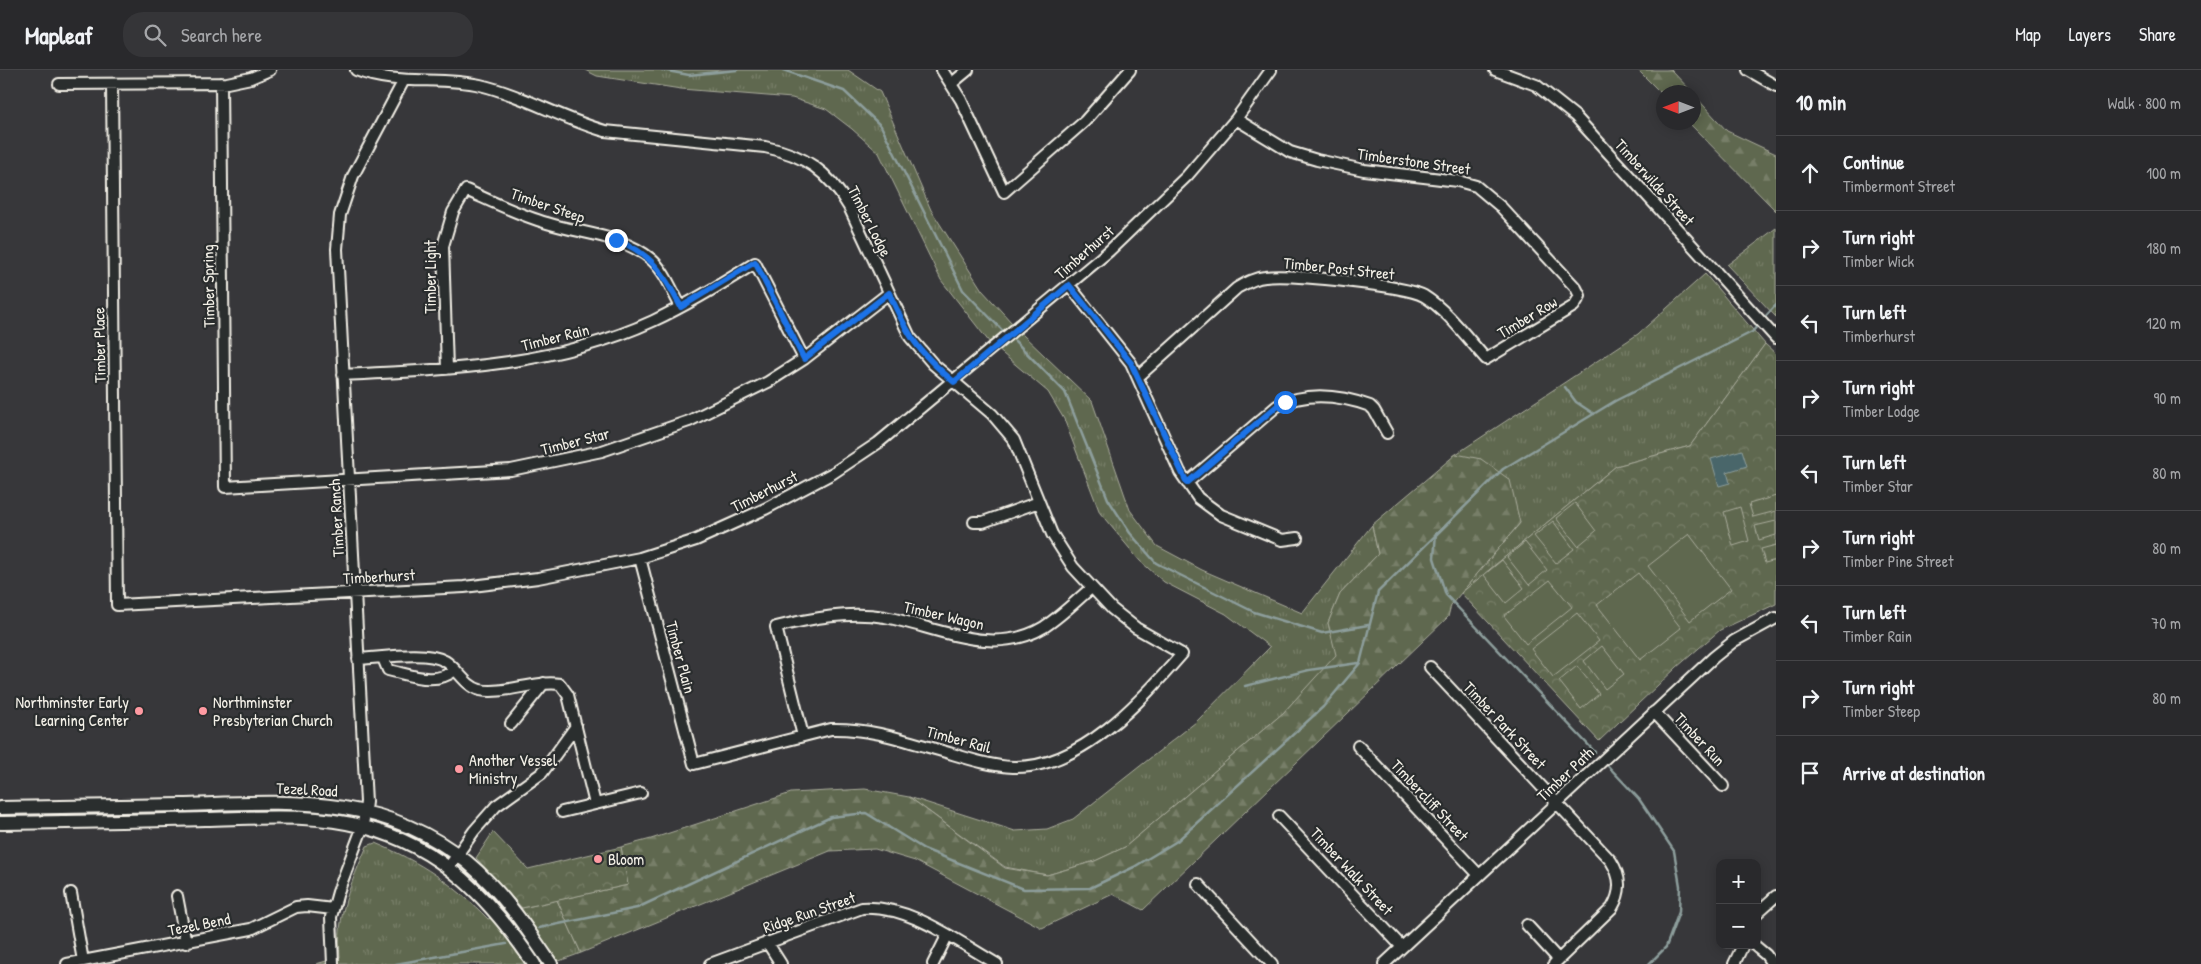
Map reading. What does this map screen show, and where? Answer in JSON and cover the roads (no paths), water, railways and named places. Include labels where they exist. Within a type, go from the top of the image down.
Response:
[{"type":"main road","name":"Tezel Road","points":[[0,808],[304,803],[365,811],[406,826],[456,854],[485,879],[511,906],[551,964]]},
{"type":"main road","name":"Tezel Road","points":[[0,823],[278,818],[363,826],[401,840],[448,868],[492,906],[534,964]]},
{"type":"street","points":[[59,84],[221,83],[252,78],[270,70]]},
{"type":"street","name":"Timber Lodge","points":[[356,70],[376,76],[404,80],[458,81],[479,84],[605,131],[765,147],[801,157],[824,174],[838,189],[910,337],[921,352],[992,414],[1014,440],[1052,534],[1090,588],[1136,628],[1182,654]]},
{"type":"street","points":[[942,70],[951,84],[1004,192],[1085,121],[1130,70]]},
{"type":"street","points":[[951,84],[968,70]]},
{"type":"street","name":"Timberhurst","points":[[117,605],[504,583],[600,568],[640,558],[721,529],[765,510],[833,473],[878,443],[1069,285],[1187,176],[1236,119],[1271,70]]},
{"type":"street","name":"Timberwilde Street","points":[[1495,70],[1536,85],[1564,106],[1776,338]]},
{"type":"street","points":[[1748,70],[1776,86]]},
{"type":"street","name":"Timber Ranch","points":[[333,964],[330,933],[333,909],[363,826],[365,811],[355,592],[336,265],[340,215],[353,176],[404,80]]},
{"type":"street","name":"Timber Spring","points":[[221,83],[225,487]]},
{"type":"street","name":"Timber Place","points":[[112,84],[117,605]]},
{"type":"street","name":"Timberstone Street","points":[[1236,119],[1290,152],[1317,160],[1364,170],[1458,180],[1476,186],[1502,207],[1576,288],[1580,296]]},
{"type":"street","name":"Timber Steep","points":[[466,190],[525,216],[586,234],[616,240],[633,247],[660,269],[681,307]]},
{"type":"street","name":"Timber Light","points":[[447,369],[443,246],[451,217],[466,190]]},
{"type":"street","name":"Timber Rain","points":[[342,375],[447,369],[519,361],[581,347],[624,333],[681,307],[755,262],[804,359]]},
{"type":"street","name":"Timber Post Street","points":[[1139,376],[1237,288],[1248,281],[1284,276],[1408,290],[1422,295],[1433,303],[1486,358]]},
{"type":"street","points":[[1069,285],[1117,343],[1139,376],[1176,463],[1198,498],[1221,515],[1282,540],[1297,538]]},
{"type":"street","name":"Timber Star","points":[[225,487],[511,470],[602,451],[689,421],[739,397],[804,359],[889,293]]},
{"type":"street","name":"Timber Row","points":[[1486,358],[1574,306],[1580,296]]},
{"type":"street","points":[[1187,483],[1277,406],[1295,398],[1328,396],[1370,406],[1387,433]]},
{"type":"street","points":[[974,522],[983,522],[1039,502]]},
{"type":"street","name":"Timber Plain","points":[[640,558],[694,764]]},
{"type":"street","name":"Timber Wagon","points":[[803,736],[776,626],[816,618],[874,616],[976,640],[1002,641],[1043,627],[1090,588]]},
{"type":"street","name":"Timber Path","points":[[1384,964],[1714,656],[1734,640],[1776,618]]},
{"type":"street","name":"Timber Rail","points":[[694,764],[831,729],[856,729],[871,731],[1000,766],[1022,767],[1040,765],[1067,756],[1090,741],[1162,677],[1182,654]]},
{"type":"street","points":[[358,659],[436,657],[449,664],[468,683],[481,690],[544,683],[563,686],[576,726],[595,804]]},
{"type":"street","points":[[383,658],[388,670],[428,679],[439,679],[455,670]]},
{"type":"street","name":"Timber Park Street","points":[[1430,667],[1612,861],[1618,873],[1620,883],[1618,899],[1612,908],[1556,962]]},
{"type":"street","points":[[511,724],[544,683]]},
{"type":"street","name":"Timber Run","points":[[1654,712],[1723,786]]},
{"type":"street","points":[[448,868],[456,854],[496,806],[542,774],[576,726]]},
{"type":"street","name":"Timbercliff Street","points":[[1358,746],[1479,875]]},
{"type":"street","points":[[562,812],[641,793]]},
{"type":"street","name":"Timber Walk Street","points":[[1279,816],[1402,947]]},
{"type":"street","points":[[1198,884],[1272,964]]},
{"type":"street","points":[[71,893],[83,961]]},
{"type":"street","points":[[177,896],[186,943]]},
{"type":"street","points":[[1761,909],[1776,896]]},
{"type":"street","name":"Tezel Bend","points":[[67,964],[186,943],[251,929],[296,908],[307,906],[333,909]]},
{"type":"street","name":"Ridge Run Street","points":[[710,964],[862,908],[874,907],[908,915],[997,964]]},
{"type":"street","points":[[1527,925],[1556,962]]},
{"type":"street","points":[[933,964],[947,936]]},
{"type":"street","points":[[767,942],[781,964]]},
{"type":"street","points":[[1734,964],[1741,949]]},
{"type":"street","points":[[1760,949],[1772,964]]},
{"type":"water","points":[[1742,450],[1747,466],[1727,472],[1730,483],[1719,486],[1711,459]]},
{"type":"waterway","points":[[662,70],[689,75],[737,70]]},
{"type":"waterway","points":[[783,70],[844,91],[881,126],[963,290],[1002,330]]},
{"type":"waterway","points":[[1763,319],[1776,305]]},
{"type":"waterway","points":[[539,928],[637,908],[831,817],[866,813],[924,849],[1024,889],[1090,888],[1134,867],[1177,841],[1323,707],[1360,663],[1378,592],[1503,469],[1615,401],[1752,332],[1760,323]]},
{"type":"waterway","points":[[1015,341],[1065,392],[1108,499],[1130,533],[1156,563],[1254,612],[1322,633],[1368,625]]},
{"type":"waterway","points":[[1565,387],[1576,402],[1594,414]]},
{"type":"waterway","points":[[1436,533],[1434,558],[1446,595],[1595,752]]},
{"type":"waterway","points":[[1245,686],[1309,670],[1358,663]]},
{"type":"waterway","points":[[1608,766],[1639,799],[1674,851],[1680,886],[1679,912],[1666,947],[1649,964]]},
{"type":"waterway","points":[[396,964],[506,944]]},
{"type":"place","name":"Northminster Early Learning Center","points":[[139,711]]},
{"type":"place","name":"Northminster Presbyterian Church","points":[[203,711]]},
{"type":"place","name":"Another Vessel Ministry","points":[[459,769]]},
{"type":"place","name":"Bloom","points":[[598,859]]}]
